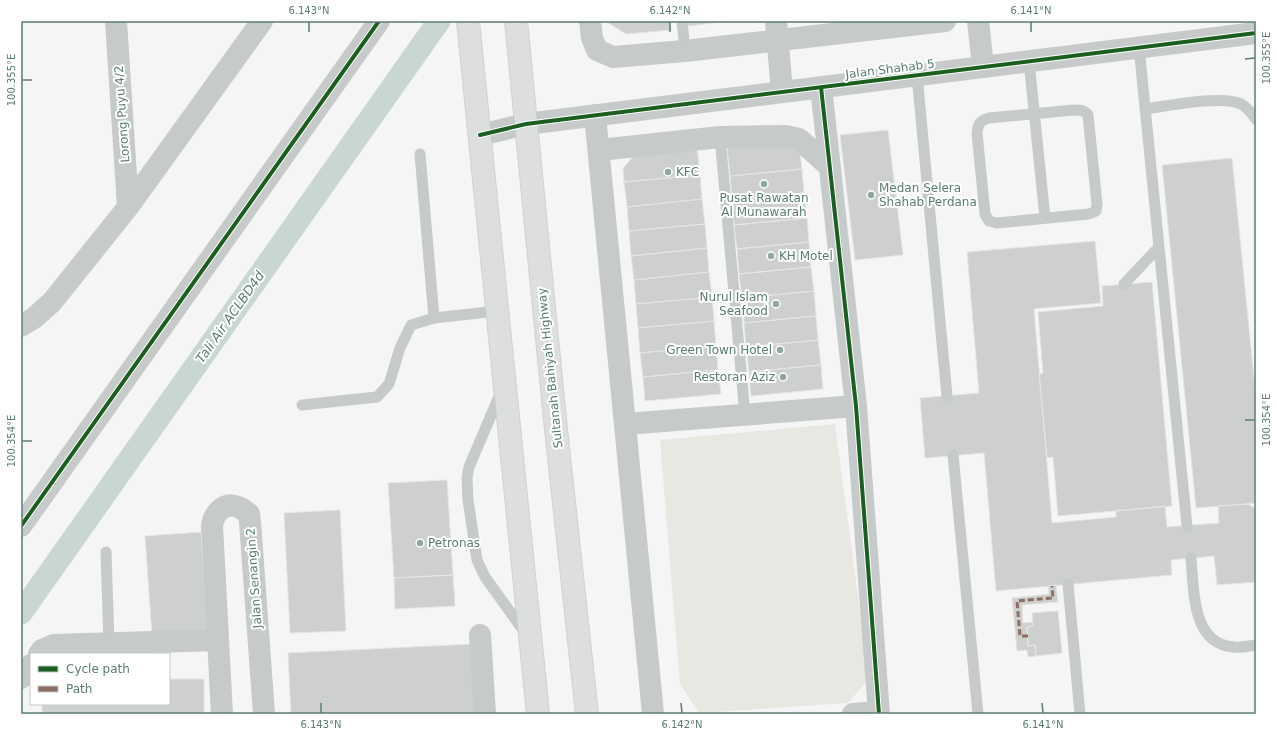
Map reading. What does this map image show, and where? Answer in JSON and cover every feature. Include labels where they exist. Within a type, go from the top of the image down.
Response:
[{"type":"main road","points":[[468,21],[538,714]]},
{"type":"main road","name":"Sultanah Bahiyah Highway","points":[[516,21],[556,428],[587,714]]},
{"type":"street","name":"Lorong Puyu 4/2","points":[[116,21],[128,207]]},
{"type":"street","points":[[21,326],[34,318],[52,302],[128,207],[262,21]]},
{"type":"street","points":[[21,526],[379,21]]},
{"type":"street","points":[[590,21],[592,38],[597,50],[613,57],[685,51],[777,30],[945,21]]},
{"type":"street","points":[[978,21],[983,67]]},
{"type":"street","points":[[777,30],[782,92]]},
{"type":"street","name":"Jalan Shahab 5","points":[[480,135],[526,124],[1256,33]]},
{"type":"street","points":[[821,87],[856,406],[879,713],[853,714]]},
{"type":"street","points":[[595,115],[653,714]]},
{"type":"street","points":[[599,150],[720,137],[786,136],[799,139],[830,167]]},
{"type":"street","points":[[625,424],[856,406]]},
{"type":"street","name":"Jalan Senangin 2","points":[[222,714],[212,526],[213,518],[220,509],[228,505],[238,507],[249,514],[264,714]]},
{"type":"street","points":[[480,635],[485,714]]},
{"type":"street","points":[[40,653],[42,650],[54,645],[218,640]]},
{"type":"street","points":[[21,678],[30,666]]},
{"type":"lane","points":[[682,21],[685,51]]},
{"type":"lane","points":[[1138,47],[1187,526]]},
{"type":"lane","points":[[1029,61],[1045,218]]},
{"type":"lane","points":[[917,75],[947,396]]},
{"type":"lane","points":[[1145,109],[1229,100],[1242,104],[1256,120]]},
{"type":"lane","points":[[1080,110],[1088,115],[1097,204],[1096,211],[1089,214],[1045,218],[992,223],[988,221],[985,214],[977,133],[979,122],[989,118],[1080,110]]},
{"type":"lane","points":[[720,137],[745,415]]},
{"type":"lane","points":[[420,154],[434,318]]},
{"type":"lane","points":[[1124,284],[1159,247]]},
{"type":"lane","points":[[302,405],[377,397],[389,384],[400,348],[411,325],[434,318],[497,311]]},
{"type":"lane","points":[[505,383],[469,467],[468,500],[477,560],[485,577],[531,641]]},
{"type":"lane","points":[[953,455],[978,714]]},
{"type":"lane","points":[[106,552],[109,643]]},
{"type":"lane","points":[[1191,558],[1196,608],[1201,625],[1210,637],[1222,644],[1234,647],[1256,646]]},
{"type":"lane","points":[[1068,584],[1080,714]]},
{"type":"shaded area","points":[[835,424],[869,679],[848,703],[699,713],[680,684],[660,440]]},
{"type":"building","points":[[605,21],[670,21],[671,30],[626,34]]},
{"type":"building","points":[[688,21],[730,21],[688,26]]},
{"type":"building","name":"Medan Selera Shahab Perdana","points":[[888,130],[903,255],[855,260],[840,135]]},
{"type":"building","points":[[783,140],[800,153],[802,169],[730,176],[727,146]]},
{"type":"building","points":[[697,146],[700,175],[624,182],[623,168],[636,153]]},
{"type":"building","points":[[1232,158],[1256,398],[1256,503],[1196,508],[1162,165]]},
{"type":"building","points":[[802,169],[804,193],[732,200],[730,176]]},
{"type":"building","points":[[700,175],[702,199],[627,207],[624,182]]},
{"type":"building","points":[[804,193],[807,218],[734,225],[732,200]]},
{"type":"building","points":[[702,199],[705,224],[629,231],[627,207]]},
{"type":"building","points":[[807,218],[809,242],[737,249],[734,225]]},
{"type":"building","points":[[705,224],[707,248],[631,256],[629,231]]},
{"type":"building","points":[[1095,241],[1101,303],[1034,309],[1052,523],[1116,517],[1116,511],[1165,506],[1167,527],[1219,523],[1218,506],[1248,504],[1256,509],[1256,582],[1217,585],[1214,556],[1171,560],[1172,575],[996,591],[984,453],[925,458],[920,398],[979,393],[967,252]]},
{"type":"building","points":[[809,242],[811,267],[739,274],[737,249]]},
{"type":"building","points":[[707,248],[709,272],[634,280],[631,256]]},
{"type":"building","points":[[811,267],[814,291],[742,298],[739,274]]},
{"type":"building","points":[[709,272],[712,297],[636,304],[634,280]]},
{"type":"building","points":[[1152,282],[1172,506],[1058,516],[1053,457],[1047,458],[1039,374],[1043,373],[1038,312],[1103,306],[1102,286]]},
{"type":"building","points":[[814,291],[816,316],[744,323],[742,298]]},
{"type":"building","points":[[712,297],[714,321],[638,328],[636,304]]},
{"type":"building","points":[[816,316],[818,340],[746,347],[744,323]]},
{"type":"building","points":[[714,321],[716,346],[640,353],[638,328]]},
{"type":"building","points":[[818,340],[821,365],[749,372],[746,347]]},
{"type":"building","points":[[716,346],[718,370],[643,377],[640,353]]},
{"type":"building","points":[[821,365],[823,389],[751,396],[749,372]]},
{"type":"building","points":[[718,370],[721,394],[645,401],[643,377]]},
{"type":"building","points":[[447,480],[453,575],[394,578],[388,483]]},
{"type":"building","points":[[340,510],[346,631],[290,633],[284,513]]},
{"type":"building","points":[[201,532],[208,632],[152,636],[145,536]]},
{"type":"building","points":[[453,575],[455,606],[395,609],[394,578]]},
{"type":"building","points":[[1056,585],[1058,602],[1022,605],[1023,623],[1033,622],[1033,626],[1027,627],[1028,646],[1035,645],[1036,656],[1028,657],[1027,650],[1017,651],[1012,598],[1049,594],[1048,586]]},
{"type":"building","points":[[1058,611],[1062,653],[1036,656],[1035,645],[1028,646],[1027,627],[1033,626],[1032,613]]},
{"type":"building","points":[[473,644],[476,714],[291,714],[288,653]]},
{"type":"building","points":[[170,679],[204,679],[204,714],[42,714],[42,705],[170,705]]},
{"type":"waterway","name":"Tali Air ACLBD4d","points":[[21,613],[439,21]]},
{"type":"marked path","points":[[1028,636],[1020,636],[1017,601],[1053,598],[1052,586]]},
{"type":"cycle path","points":[[21,526],[379,21]]},
{"type":"cycle path","points":[[480,135],[526,124],[1256,33]]},
{"type":"cycle path","points":[[821,87],[856,406],[879,714]]},
{"type":"place","name":"KFC","points":[[668,172]]},
{"type":"place","name":"Pusat Rawatan Al Munawarah","points":[[764,184]]},
{"type":"place","name":"Medan Selera Shahab Perdana","points":[[871,195]]},
{"type":"place","name":"KH Motel","points":[[771,256]]},
{"type":"place","name":"Nurul Islam Seafood","points":[[776,304]]},
{"type":"place","name":"Green Town Hotel","points":[[780,350]]},
{"type":"place","name":"Restoran Aziz","points":[[783,377]]},
{"type":"place","name":"Petronas","points":[[420,543]]}]
